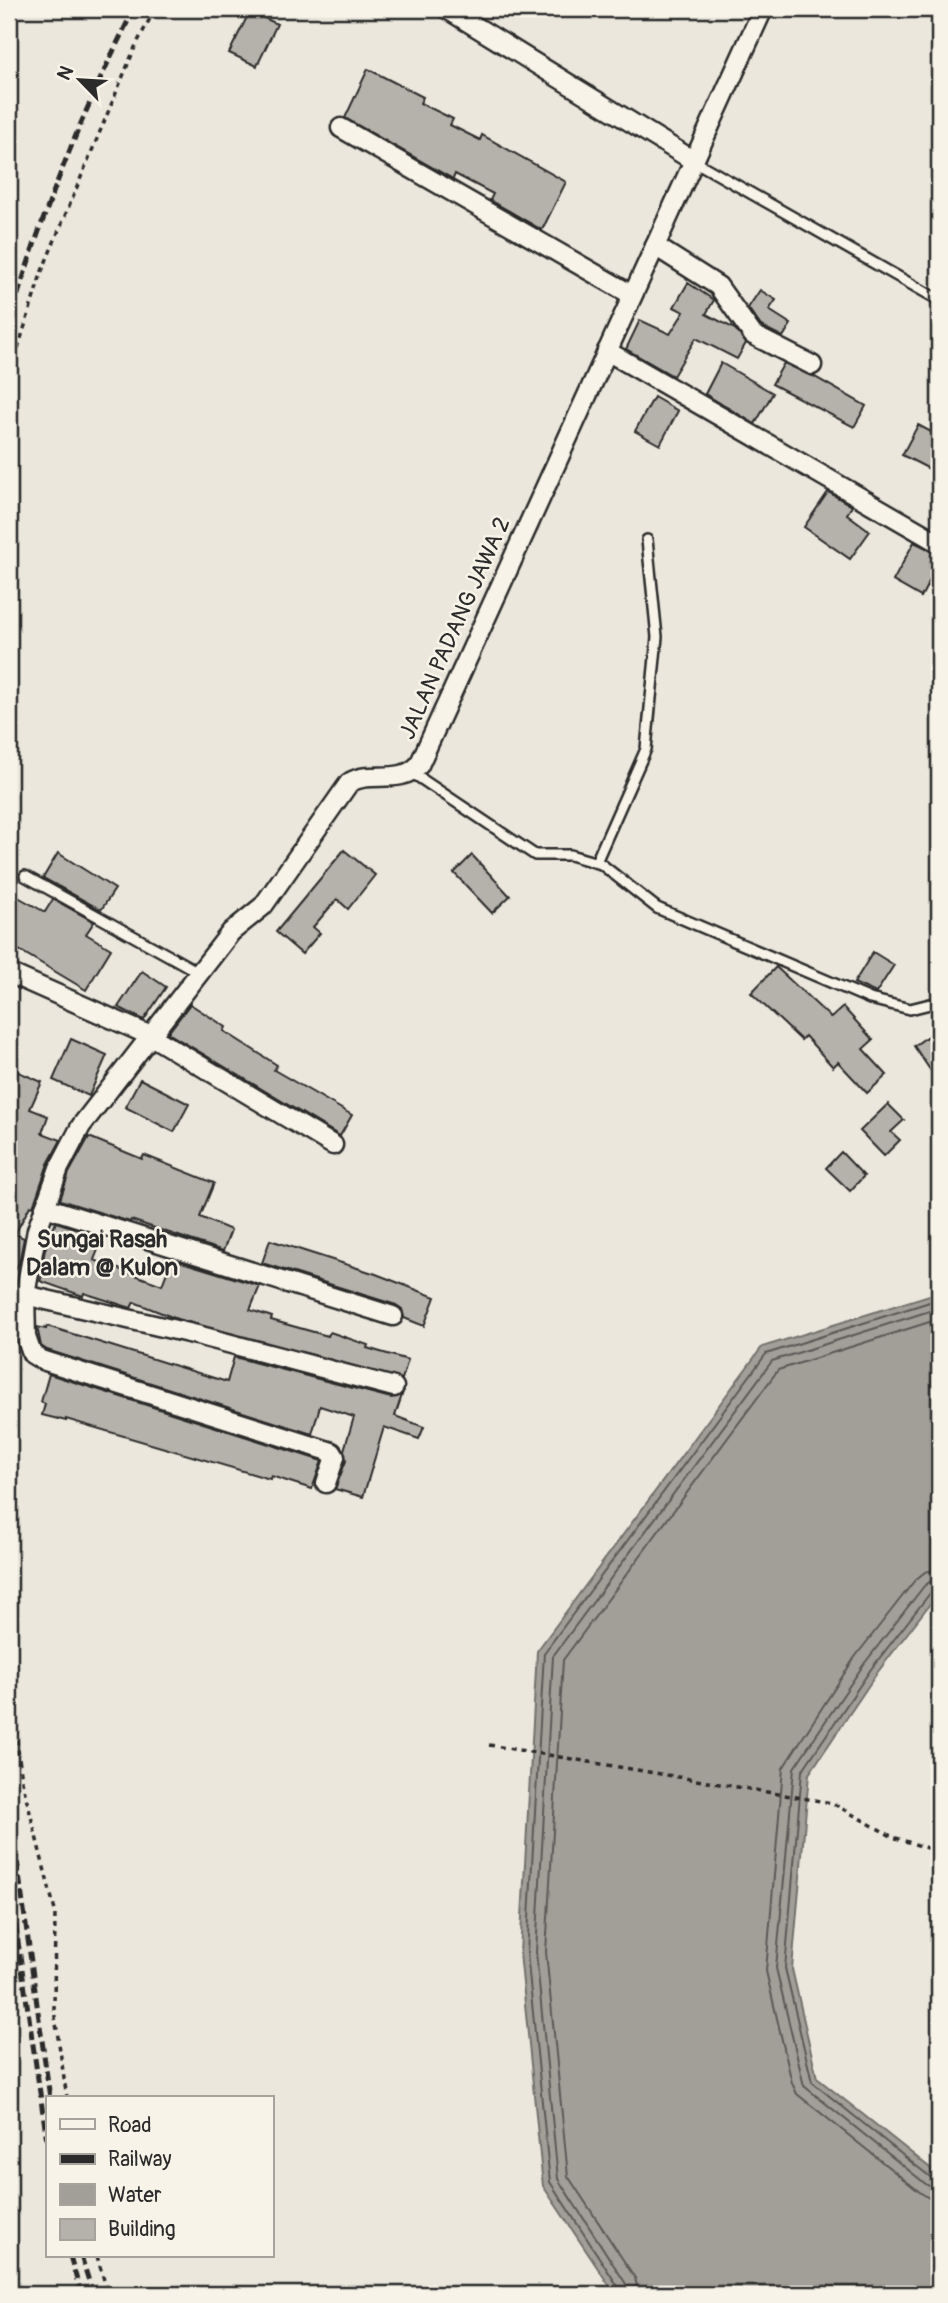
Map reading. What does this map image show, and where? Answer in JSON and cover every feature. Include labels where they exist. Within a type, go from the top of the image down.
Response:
[{"type":"street","points":[[447,9],[694,161]]},
{"type":"street","name":"JALAN PADANG JAWA 2","points":[[326,1483],[335,1457],[332,1452],[42,1360],[32,1354],[26,1337],[25,1295],[37,1230],[59,1168],[81,1126],[231,932],[263,906],[349,783],[356,778],[401,776],[419,765],[763,9]]},
{"type":"street","points":[[341,128],[632,295]]},
{"type":"street","points":[[655,246],[718,286],[753,335],[812,365]]},
{"type":"street","points":[[607,351],[939,543]]},
{"type":"street","points":[[9,973],[151,1037],[333,1145]]},
{"type":"street","points":[[45,1207],[393,1316]]},
{"type":"street","points":[[25,1295],[247,1347],[394,1387]]},
{"type":"lane","points":[[694,161],[939,300]]},
{"type":"lane","points":[[596,862],[646,748],[657,637],[647,540]]},
{"type":"lane","points":[[411,772],[535,855],[570,855],[601,864],[657,908],[870,999],[910,1009],[939,1004]]},
{"type":"lane","points":[[25,876],[200,973]]},
{"type":"path","points":[[9,377],[42,271],[136,44],[155,9]]},
{"type":"path","points":[[9,1681],[22,1781],[55,1911],[54,2010],[67,2096]]},
{"type":"path","points":[[489,1745],[832,1803],[893,1837],[939,1852]]},
{"type":"path","points":[[98,2258],[108,2294]]},
{"type":"water","points":[[939,1292],[939,1592],[877,1673],[809,1774],[792,1969],[817,2078],[939,2175],[939,2294],[615,2294],[543,2186],[520,1953],[537,1651],[762,1347]]},
{"type":"building","points":[[250,11],[277,24],[257,66],[229,53]]},
{"type":"building","points":[[368,69],[423,97],[420,103],[453,119],[450,125],[480,140],[482,135],[566,182],[542,230],[490,200],[493,194],[455,174],[453,179],[345,118]]},
{"type":"building","points":[[688,283],[714,300],[706,314],[735,329],[746,343],[737,359],[696,338],[673,376],[626,349],[640,320],[670,334],[684,312],[674,307]]},
{"type":"building","points":[[760,290],[776,300],[769,310],[791,324],[783,337],[761,326],[748,308]]},
{"type":"building","points":[[721,363],[773,393],[755,424],[705,394]]},
{"type":"building","points":[[784,363],[866,406],[854,427],[772,384]]},
{"type":"building","points":[[654,397],[678,411],[660,445],[635,431]]},
{"type":"building","points":[[918,425],[939,436],[939,474],[902,455]]},
{"type":"building","points":[[828,492],[852,506],[847,514],[870,531],[850,559],[804,527]]},
{"type":"building","points":[[914,542],[939,554],[939,563],[921,597],[893,581]]},
{"type":"building","points":[[344,850],[375,875],[348,909],[337,899],[313,927],[320,933],[302,954],[276,932]]},
{"type":"building","points":[[58,853],[115,889],[101,910],[43,878]]},
{"type":"building","points":[[472,855],[510,896],[492,913],[454,873]]},
{"type":"building","points":[[9,892],[45,912],[53,899],[94,922],[86,934],[111,949],[86,990],[9,944]]},
{"type":"building","points":[[873,952],[894,965],[876,993],[854,983]]},
{"type":"building","points":[[776,967],[831,1018],[843,1007],[873,1040],[863,1049],[887,1075],[867,1093],[838,1062],[833,1067],[805,1036],[801,1040],[751,993]]},
{"type":"building","points":[[142,971],[166,987],[144,1020],[118,1007]]},
{"type":"building","points":[[190,1004],[226,1027],[224,1031],[277,1065],[274,1070],[352,1115],[340,1136],[168,1033]]},
{"type":"building","points":[[939,1028],[939,1083],[914,1046]]},
{"type":"building","points":[[71,1039],[107,1055],[89,1096],[53,1080]]},
{"type":"building","points":[[9,1068],[42,1082],[30,1109],[48,1116],[42,1133],[61,1140],[48,1164],[33,1207],[30,1206],[15,1234],[24,1238],[19,1263],[9,1280],[9,1151],[18,1125],[9,1120]]},
{"type":"building","points":[[140,1079],[189,1104],[174,1132],[125,1107]]},
{"type":"building","points":[[888,1104],[904,1120],[891,1132],[900,1140],[884,1156],[860,1131]]},
{"type":"building","points":[[89,1137],[142,1159],[144,1155],[214,1183],[200,1217],[231,1230],[223,1251],[131,1220],[130,1222],[60,1200],[69,1173]]},
{"type":"building","points":[[841,1152],[864,1176],[850,1191],[826,1168]]},
{"type":"building","points":[[56,1222],[103,1237],[94,1260],[162,1285],[172,1259],[260,1286],[250,1310],[272,1317],[271,1320],[328,1336],[330,1332],[368,1345],[367,1348],[408,1360],[402,1379],[177,1319],[134,1302],[131,1308],[84,1293],[83,1296],[40,1281],[45,1267],[42,1266],[45,1249]]},
{"type":"building","points":[[270,1240],[376,1274],[435,1297],[424,1326],[404,1318],[402,1309],[396,1305],[262,1263]]},
{"type":"building","points":[[47,1326],[227,1382],[234,1357],[391,1398],[402,1395],[395,1416],[424,1427],[419,1439],[384,1427],[363,1497],[335,1489],[346,1461],[344,1450],[354,1417],[320,1406],[312,1434],[47,1350],[41,1346],[37,1327],[46,1329]]},
{"type":"building","points":[[49,1374],[322,1461],[312,1489],[66,1419],[42,1415],[45,1404],[41,1402]]},
{"type":"railway","points":[[9,324],[64,163],[134,9]]},
{"type":"railway","points":[[9,1803],[50,2096]]},
{"type":"railway","points":[[9,1880],[46,2134]]},
{"type":"railway","points":[[71,2258],[81,2294]]},
{"type":"railway","points":[[82,2258],[93,2294]]},
{"type":"district","name":"Sungai Rasah Dalam @ Kulon","points":[[102,1253]]}]
